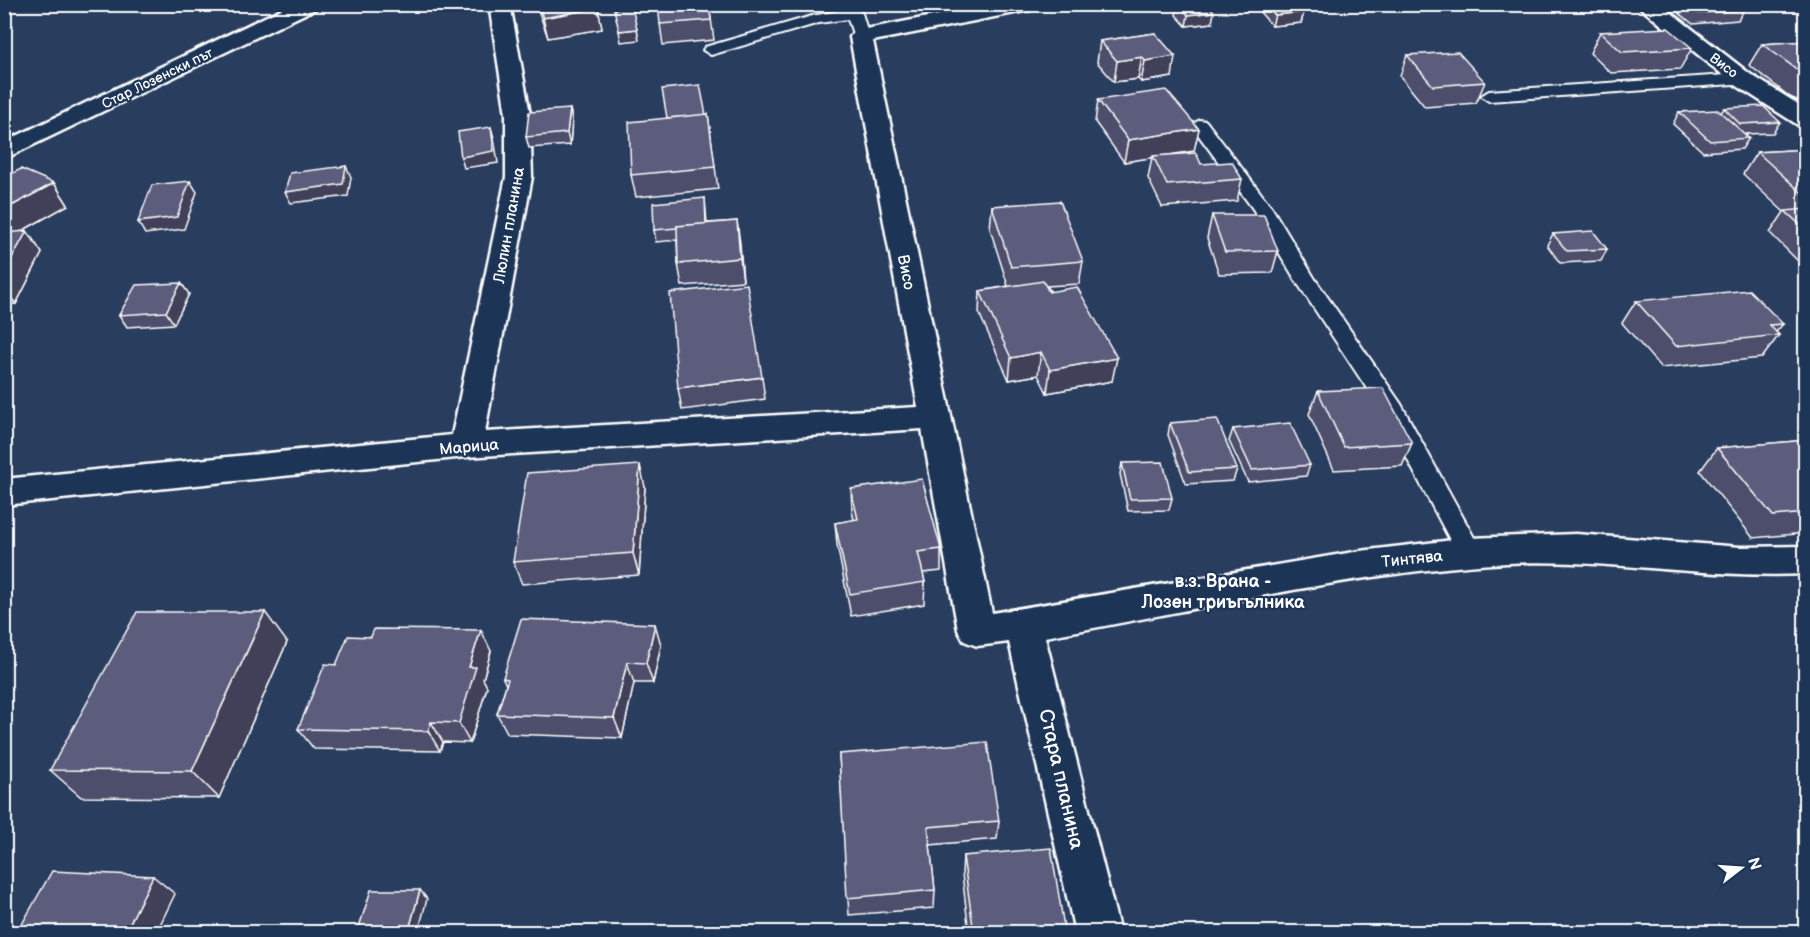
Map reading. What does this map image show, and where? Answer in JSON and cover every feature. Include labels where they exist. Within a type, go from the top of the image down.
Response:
[{"type":"street","name":"Стар Лозенски път","points":[[4,152],[310,4]]},
{"type":"street","name":"Люлин планина","points":[[466,445],[519,177],[518,114],[499,4]]},
{"type":"street","points":[[861,37],[1030,4]]},
{"type":"street","name":"Висо","points":[[1646,4],[1742,80],[1806,120]]},
{"type":"street","name":"Висо","points":[[861,37],[977,630],[1024,625]]},
{"type":"street","name":"Марица","points":[[5,494],[466,445],[936,417]]},
{"type":"street","name":"Тинтява","points":[[1024,625],[1355,565],[1469,552],[1544,548],[1619,550],[1724,560],[1774,562],[1806,560]]},
{"type":"street","name":"Стара планина","points":[[1024,625],[1097,933]]},
{"type":"lane","points":[[711,50],[817,19],[854,13],[861,37]]},
{"type":"lane","points":[[1489,96],[1742,80]]},
{"type":"lane","points":[[1200,124],[1262,208],[1306,281],[1393,410],[1469,552]]},
{"type":"building","points":[[538,4],[596,4],[598,8],[543,18]]},
{"type":"building","points":[[658,4],[709,4],[711,20],[660,24]]},
{"type":"building","points":[[1179,4],[1208,4],[1214,12],[1188,15]]},
{"type":"building","points":[[1265,4],[1296,4],[1304,12],[1275,15]]},
{"type":"building","points":[[1688,4],[1737,4],[1744,10],[1699,13]]},
{"type":"building","points":[[632,7],[637,29],[619,31],[614,9]]},
{"type":"building","points":[[1668,28],[1692,48],[1622,52],[1600,32]]},
{"type":"building","points":[[1155,33],[1175,56],[1145,61],[1142,57],[1117,61],[1100,41]]},
{"type":"building","points":[[1806,41],[1806,76],[1762,44]]},
{"type":"building","points":[[1458,52],[1485,82],[1433,86],[1407,55]]},
{"type":"building","points":[[700,85],[706,115],[667,118],[662,89]]},
{"type":"building","points":[[1166,90],[1199,129],[1128,140],[1098,100]]},
{"type":"building","points":[[1763,106],[1780,122],[1740,124],[1724,108]]},
{"type":"building","points":[[570,109],[567,133],[526,137],[529,112]]},
{"type":"building","points":[[1718,110],[1749,138],[1710,141],[1679,112]]},
{"type":"building","points":[[708,114],[715,167],[631,175],[629,122]]},
{"type":"building","points":[[491,127],[494,151],[461,157],[458,132]]},
{"type":"building","points":[[1806,149],[1806,193],[1802,193],[1757,152]]},
{"type":"building","points":[[1196,153],[1201,164],[1232,162],[1242,179],[1167,185],[1153,156]]},
{"type":"building","points":[[346,166],[343,184],[285,192],[290,173]]},
{"type":"building","points":[[21,169],[54,183],[4,210],[4,172],[11,174]]},
{"type":"building","points":[[190,181],[177,217],[138,222],[152,185]]},
{"type":"building","points":[[705,198],[706,224],[654,230],[653,203]]},
{"type":"building","points":[[1060,201],[1083,261],[1011,267],[992,206]]},
{"type":"building","points":[[1806,209],[1806,230],[1785,211]]},
{"type":"building","points":[[1212,215],[1264,215],[1278,251],[1225,252]]},
{"type":"building","points":[[737,221],[740,258],[678,264],[677,226]]},
{"type":"building","points":[[27,231],[4,272],[4,233]]},
{"type":"building","points":[[1593,231],[1607,249],[1567,251],[1553,234]]},
{"type":"building","points":[[1043,281],[1049,292],[1077,287],[1117,358],[1050,370],[1041,352],[1011,358],[980,291]]},
{"type":"building","points":[[181,283],[166,312],[119,315],[136,285]]},
{"type":"building","points":[[747,284],[762,377],[678,388],[670,293]]},
{"type":"building","points":[[1749,290],[1783,324],[1769,325],[1779,335],[1676,346],[1636,301]]},
{"type":"building","points":[[1383,388],[1412,443],[1344,447],[1318,391]]},
{"type":"building","points":[[1217,419],[1237,469],[1189,472],[1170,423]]},
{"type":"building","points":[[1290,423],[1310,465],[1252,470],[1233,429]]},
{"type":"building","points":[[1806,440],[1806,513],[1773,516],[1717,448]]},
{"type":"building","points":[[1163,462],[1172,498],[1130,499],[1122,463]]},
{"type":"building","points":[[640,465],[633,553],[513,562],[527,473]]},
{"type":"building","points":[[922,479],[941,549],[918,552],[925,582],[850,594],[835,523],[858,519],[851,489]]},
{"type":"building","points":[[137,612],[265,612],[192,771],[50,770]]},
{"type":"building","points":[[521,619],[655,624],[646,663],[627,662],[614,718],[497,714],[508,679],[503,678]]},
{"type":"building","points":[[374,629],[481,630],[469,667],[476,667],[459,723],[431,722],[428,731],[298,729],[325,664],[336,665],[348,636],[371,637]]},
{"type":"building","points":[[987,742],[999,821],[928,827],[935,890],[847,898],[839,754]]},
{"type":"building","points":[[1051,848],[1065,933],[974,933],[963,856]]},
{"type":"building","points":[[52,871],[153,876],[125,933],[17,933]]},
{"type":"building","points":[[371,890],[420,890],[408,933],[357,933]]},
{"type":"district","name":"в.з. Врана - Лозен триъгълника","points":[[1223,591]]}]
